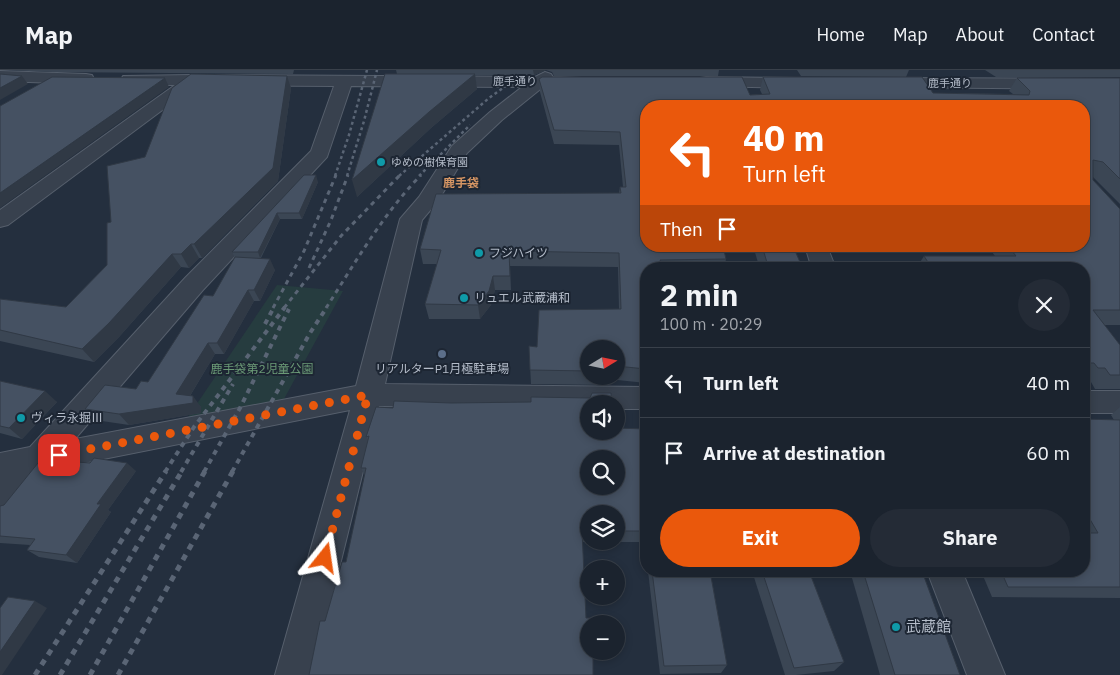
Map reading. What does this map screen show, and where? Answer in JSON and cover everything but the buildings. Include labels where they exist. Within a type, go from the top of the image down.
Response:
[{"type":"street","points":[[30,92],[52,79],[74,70]]},
{"type":"street","points":[[417,81],[432,70]]},
{"type":"street","points":[[978,70],[1007,100]]},
{"type":"street","name":"鹿手通り","points":[[117,80],[193,80],[292,75],[344,82],[391,76],[417,81],[547,76],[594,82]]},
{"type":"street","points":[[0,76],[98,80]]},
{"type":"street","points":[[294,675],[368,395],[411,219],[427,201],[458,150],[547,76]]},
{"type":"street","points":[[689,82],[743,76],[814,83]]},
{"type":"street","points":[[743,76],[752,98]]},
{"type":"street","points":[[0,220],[193,80]]},
{"type":"street","points":[[0,502],[194,284],[320,153],[344,82]]},
{"type":"street","name":"鹿手通り","points":[[873,83],[1120,84]]},
{"type":"street","points":[[0,466],[368,395],[640,398]]},
{"type":"street","points":[[1090,402],[1120,402]]},
{"type":"street","points":[[946,577],[986,675]]},
{"type":"green space","name":"鹿手袋第2児童公園","points":[[277,285],[343,291],[284,399],[188,417]]},
{"type":"railway","points":[[335,176],[349,135],[367,70]]},
{"type":"railway","points":[[347,176],[377,70]]},
{"type":"railway","points":[[399,176],[489,98],[528,70]]},
{"type":"railway","points":[[419,176],[470,125]]},
{"type":"railway","points":[[273,308],[304,251],[336,175]]},
{"type":"railway","points":[[309,268],[331,220],[348,175]]},
{"type":"railway","points":[[326,308],[382,222],[421,175]]},
{"type":"railway","points":[[284,308],[341,236],[399,176]]},
{"type":"railway","points":[[265,324],[274,307]]},
{"type":"railway","points":[[165,472],[194,427],[285,307]]},
{"type":"railway","points":[[232,472],[310,333],[327,307]]},
{"type":"railway","points":[[204,472],[240,408],[289,309]]},
{"type":"railway","points":[[181,472],[233,384]]},
{"type":"railway","points":[[35,675],[166,471]]},
{"type":"railway","points":[[60,675],[182,471]]},
{"type":"railway","points":[[90,675],[205,471]]},
{"type":"railway","points":[[118,675],[233,471]]},
{"type":"place","name":"ゆめの樹保育園","points":[[381,162]]},
{"type":"place","name":"フジハイツ","points":[[479,253]]},
{"type":"place","name":"リュエル武蔵浦和","points":[[464,298]]},
{"type":"place","name":"リアルターP1月極駐車場","points":[[442,354]]},
{"type":"place","name":"ヴィラ永掘Ⅲ","points":[[21,418]]},
{"type":"place","name":"武蔵館","points":[[896,627]]},
{"type":"district","name":"鹿手袋","points":[[461,183]]},
{"type":"route","points":[[59,455],[368,395],[325,558]]}]
